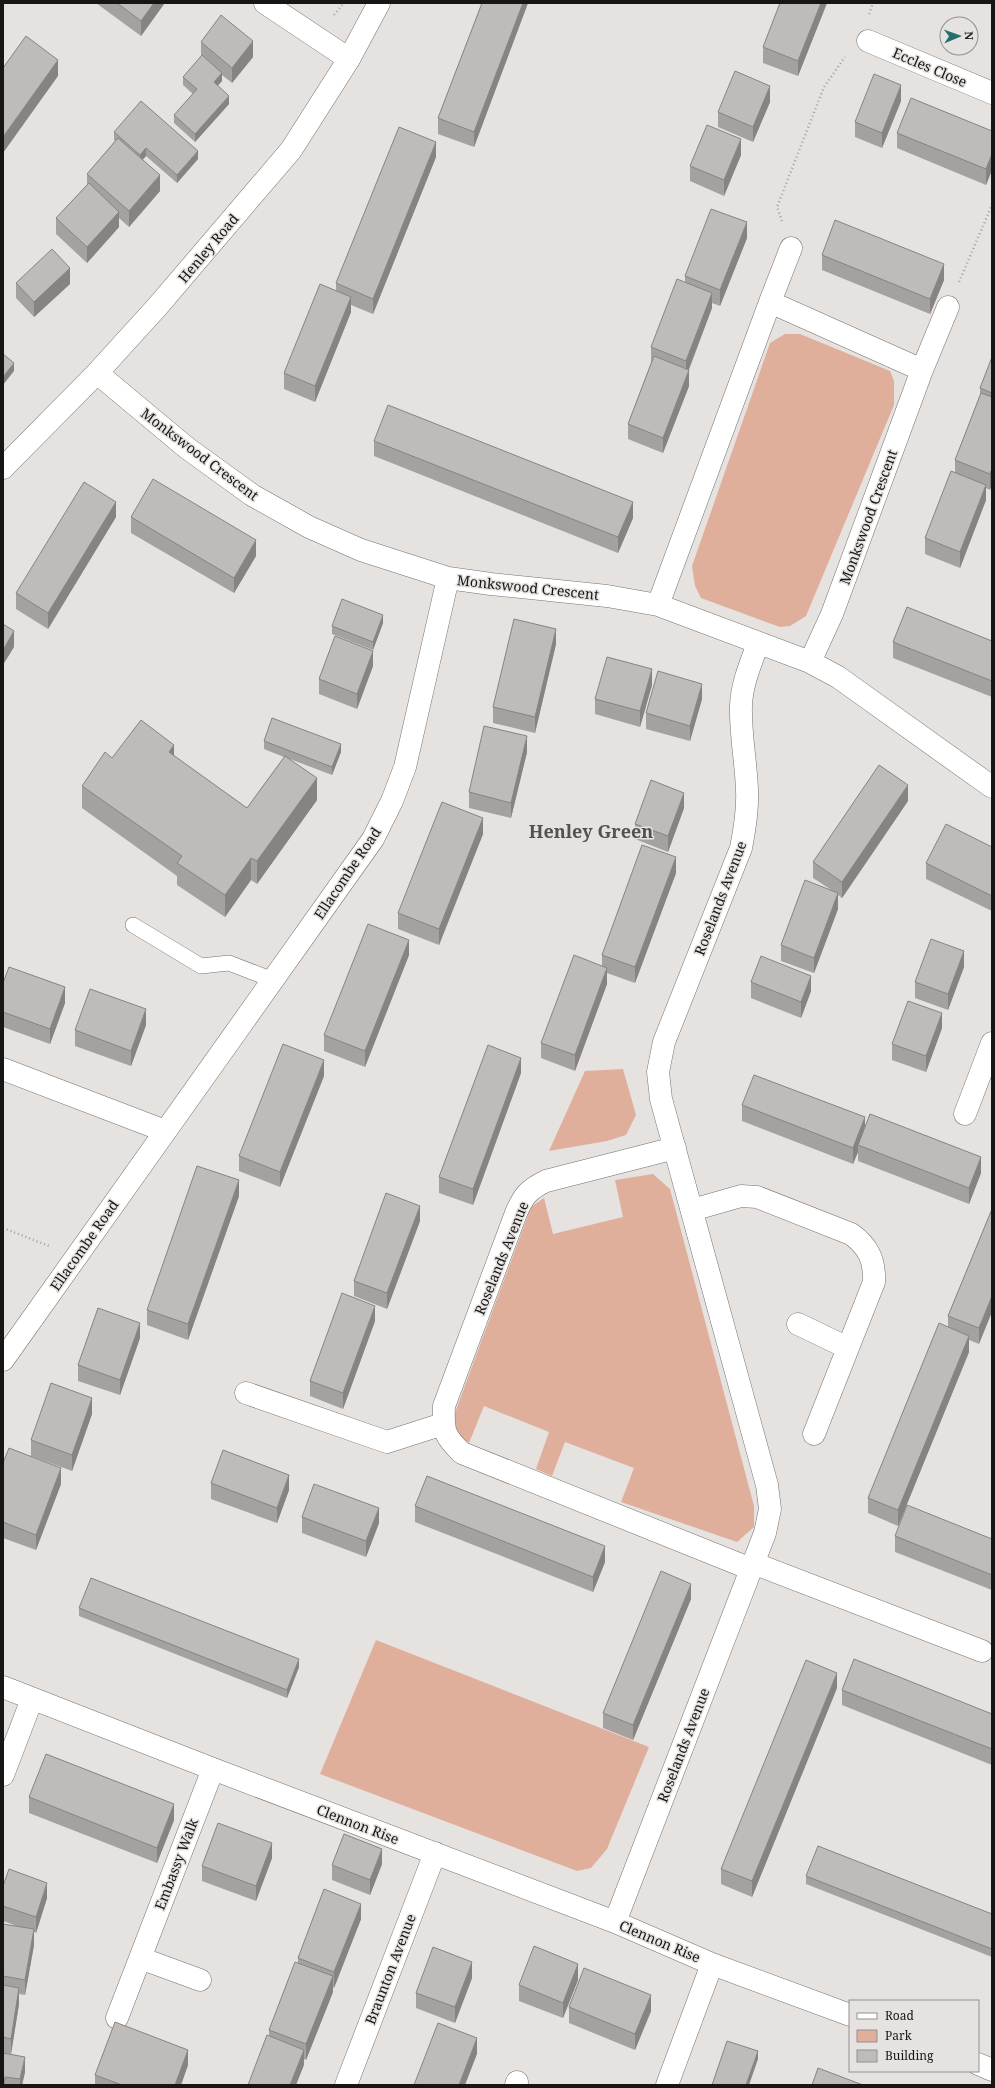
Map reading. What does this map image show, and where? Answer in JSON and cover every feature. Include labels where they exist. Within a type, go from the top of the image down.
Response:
[{"type":"street","points":[[265,3],[349,59]]},
{"type":"street","name":"Henley Road","points":[[3,468],[97,373],[157,307],[291,150],[349,59],[379,3]]},
{"type":"street","name":"Eccles Close","points":[[868,41],[992,93]]},
{"type":"street","points":[[658,605],[791,248]]},
{"type":"street","points":[[770,302],[922,370]]},
{"type":"street","name":"Monkswood Crescent","points":[[810,662],[832,614],[922,370],[948,307]]},
{"type":"street","name":"Monkswood Crescent","points":[[97,373],[187,448],[252,495],[309,527],[361,550],[448,578],[607,596],[658,605],[810,662],[838,677],[992,787]]},
{"type":"street","name":"Ellacombe Road","points":[[3,1360],[373,839],[392,801],[405,767],[448,578]]},
{"type":"street","name":"Roselands Avenue","points":[[615,1922],[765,1533],[770,1509],[766,1484],[661,1099],[658,1072],[664,1042],[741,848],[746,818],[747,790],[741,733],[741,703],[747,672],[758,643]]},
{"type":"street","points":[[965,1114],[992,1043]]},
{"type":"street","points":[[3,1069],[165,1131]]},
{"type":"street","name":"Roselands Avenue","points":[[675,1148],[546,1181],[531,1189],[523,1199],[444,1406],[443,1424],[448,1439],[462,1453],[752,1566],[982,1651]]},
{"type":"street","points":[[692,1210],[741,1196],[757,1197],[851,1234],[863,1242],[875,1268],[874,1282],[814,1434]]},
{"type":"street","points":[[798,1324],[848,1348]]},
{"type":"street","points":[[246,1393],[387,1442],[443,1424]]},
{"type":"street","name":"Clennon Rise","points":[[3,1687],[213,1769],[615,1922],[712,1964],[849,2015]]},
{"type":"street","points":[[3,1775],[32,1699]]},
{"type":"street","name":"Embassy Walk","points":[[117,2018],[213,1769]]},
{"type":"street","name":"Braunton Avenue","points":[[346,2085],[435,1853]]},
{"type":"street","points":[[140,1958],[200,1980]]},
{"type":"street","name":"Clennon Rise","points":[[667,2085],[712,1964]]},
{"type":"street","points":[[979,2064],[992,2070]]},
{"type":"lane","points":[[133,925],[201,966],[229,963],[273,980]]},
{"type":"path","points":[[791,248],[777,207],[824,87],[846,56]]},
{"type":"path","points":[[948,307],[992,205]]},
{"type":"path","points":[[3,1228],[49,1247],[71,1263]]},
{"type":"green space","points":[[785,334],[800,334],[890,371],[894,381],[894,405],[806,616],[790,626],[780,627],[701,598],[695,586],[692,566],[770,343]]},
{"type":"green space","points":[[623,1069],[636,1115],[626,1135],[607,1141],[549,1151],[585,1071]]},
{"type":"green space","points":[[653,1174],[670,1189],[754,1506],[754,1527],[737,1542],[621,1502],[634,1468],[565,1442],[552,1476],[536,1469],[549,1432],[484,1406],[469,1443],[458,1435],[453,1418],[531,1207],[544,1198],[553,1234],[623,1217],[615,1180]]},
{"type":"green space","points":[[376,1640],[649,1747],[607,1849],[591,1868],[577,1871],[320,1774]]},
{"type":"building","points":[[117,3],[154,3],[141,21]]},
{"type":"building","points":[[482,3],[523,3],[474,132],[438,118]]},
{"type":"building","points":[[780,3],[821,3],[798,61],[763,47]]},
{"type":"building","points":[[221,15],[253,41],[232,68],[201,42]]},
{"type":"building","points":[[26,36],[58,60],[3,137],[3,68]]},
{"type":"building","points":[[202,55],[222,73],[214,82],[229,96],[195,134],[174,115],[197,89],[183,77]]},
{"type":"building","points":[[735,71],[770,86],[753,127],[718,112]]},
{"type":"building","points":[[874,74],[901,85],[882,133],[855,122]]},
{"type":"building","points":[[911,98],[992,131],[992,154],[986,169],[897,133]]},
{"type":"building","points":[[141,101],[198,151],[177,175],[146,148],[140,155],[114,132]]},
{"type":"building","points":[[707,125],[741,139],[724,180],[690,166]]},
{"type":"building","points":[[399,127],[436,142],[373,299],[336,283]]},
{"type":"building","points":[[118,138],[160,175],[129,211],[87,174]]},
{"type":"building","points":[[89,183],[119,212],[87,247],[56,218]]},
{"type":"building","points":[[711,209],[747,222],[720,290],[685,276]]},
{"type":"building","points":[[835,220],[944,264],[930,299],[822,255]]},
{"type":"building","points":[[52,249],[70,268],[34,302],[16,283]]},
{"type":"building","points":[[677,279],[712,293],[686,361],[651,347]]},
{"type":"building","points":[[320,284],[351,297],[315,386],[284,373]]},
{"type":"building","points":[[3,354],[14,363],[3,377]]},
{"type":"building","points":[[654,356],[689,370],[663,438],[628,424]]},
{"type":"building","points":[[992,357],[992,393],[980,388]]},
{"type":"building","points":[[981,393],[992,397],[992,468],[990,474],[955,460]]},
{"type":"building","points":[[388,405],[633,502],[618,537],[374,441]]},
{"type":"building","points":[[951,471],[986,485],[960,552],[925,538]]},
{"type":"building","points":[[153,479],[256,540],[234,578],[131,517]]},
{"type":"building","points":[[84,482],[116,502],[48,613],[16,593]]},
{"type":"building","points":[[342,599],[383,615],[373,642],[332,626]]},
{"type":"building","points":[[907,607],[992,641],[992,681],[893,642]]},
{"type":"building","points":[[514,619],[556,629],[535,717],[493,707]]},
{"type":"building","points":[[3,624],[14,631],[3,650]]},
{"type":"building","points":[[335,636],[373,651],[357,694],[319,679]]},
{"type":"building","points":[[607,657],[652,669],[640,711],[595,699]]},
{"type":"building","points":[[658,671],[702,684],[690,726],[646,713]]},
{"type":"building","points":[[272,718],[341,744],[332,767],[264,741]]},
{"type":"building","points":[[141,720],[174,745],[169,752],[247,808],[285,756],[317,778],[257,861],[251,858],[225,895],[177,863],[182,856],[82,786],[105,752],[112,758]]},
{"type":"building","points":[[484,726],[527,736],[511,803],[469,792]]},
{"type":"building","points":[[879,765],[908,785],[842,882],[813,862]]},
{"type":"building","points":[[651,780],[684,793],[668,836],[635,824]]},
{"type":"building","points":[[442,802],[483,818],[439,929],[398,913]]},
{"type":"building","points":[[946,824],[992,847],[992,896],[926,863]]},
{"type":"building","points":[[642,845],[676,857],[635,967],[602,955]]},
{"type":"building","points":[[805,880],[838,893],[814,958],[781,945]]},
{"type":"building","points":[[368,924],[409,940],[365,1051],[324,1035]]},
{"type":"building","points":[[931,939],[964,951],[948,994],[915,982]]},
{"type":"building","points":[[574,955],[607,968],[575,1055],[541,1043]]},
{"type":"building","points":[[761,956],[811,976],[801,1002],[751,982]]},
{"type":"building","points":[[9,967],[65,987],[50,1029],[3,1012],[3,983]]},
{"type":"building","points":[[90,989],[146,1009],[131,1051],[75,1030]]},
{"type":"building","points":[[908,1001],[942,1013],[926,1056],[892,1044]]},
{"type":"building","points":[[283,1044],[324,1060],[280,1172],[239,1156]]},
{"type":"building","points":[[488,1045],[521,1058],[473,1189],[439,1177]]},
{"type":"building","points":[[754,1075],[865,1117],[853,1148],[742,1105]]},
{"type":"building","points":[[870,1114],[981,1157],[969,1188],[858,1145]]},
{"type":"building","points":[[197,1166],[239,1180],[188,1324],[147,1310]]},
{"type":"building","points":[[386,1193],[420,1206],[387,1293],[354,1281]]},
{"type":"building","points":[[992,1209],[992,1296],[979,1328],[948,1316]]},
{"type":"building","points":[[342,1293],[375,1306],[343,1393],[310,1381]]},
{"type":"building","points":[[98,1308],[140,1323],[120,1380],[78,1365]]},
{"type":"building","points":[[939,1323],[969,1336],[898,1510],[868,1498]]},
{"type":"building","points":[[51,1383],[92,1398],[72,1455],[31,1440]]},
{"type":"building","points":[[9,1448],[61,1468],[36,1535],[3,1522],[3,1463]]},
{"type":"building","points":[[223,1450],[289,1475],[277,1508],[211,1483]]},
{"type":"building","points":[[427,1476],[605,1546],[593,1577],[415,1506]]},
{"type":"building","points":[[314,1484],[379,1508],[366,1541],[302,1517]]},
{"type":"building","points":[[907,1505],[992,1539],[992,1575],[895,1536]]},
{"type":"building","points":[[661,1571],[691,1584],[633,1725],[603,1713]]},
{"type":"building","points":[[91,1578],[299,1659],[287,1690],[79,1608]]},
{"type":"building","points":[[854,1659],[992,1714],[992,1749],[842,1690]]},
{"type":"building","points":[[806,1660],[837,1673],[752,1881],[721,1869]]},
{"type":"building","points":[[46,1754],[174,1804],[157,1848],[29,1797]]},
{"type":"building","points":[[218,1823],[272,1843],[256,1886],[202,1866]]},
{"type":"building","points":[[344,1834],[382,1849],[370,1880],[332,1865]]},
{"type":"building","points":[[818,1846],[992,1914],[992,1949],[806,1876]]},
{"type":"building","points":[[9,1869],[47,1883],[36,1917],[3,1906],[3,1886]]},
{"type":"building","points":[[324,1889],[361,1904],[334,1972],[298,1958]]},
{"type":"building","points":[[3,1924],[34,1929],[25,1980],[3,1976]]},
{"type":"building","points":[[534,1946],[578,1964],[563,2003],[519,1985]]},
{"type":"building","points":[[433,1947],[472,1962],[455,2007],[416,1993]]},
{"type":"building","points":[[295,1962],[333,1976],[306,2044],[269,2030]]},
{"type":"building","points":[[584,1968],[651,1995],[635,2034],[569,2007]]},
{"type":"building","points":[[3,1985],[19,1988],[11,2039],[3,2037]]},
{"type":"building","points":[[115,2022],[188,2050],[175,2085],[122,2085],[95,2075]]},
{"type":"building","points":[[438,2023],[477,2038],[459,2085],[414,2085]]},
{"type":"building","points":[[267,2035],[304,2050],[290,2085],[248,2085]]},
{"type":"building","points":[[727,2041],[758,2051],[746,2085],[712,2085]]},
{"type":"building","points":[[3,2053],[25,2057],[20,2079],[5,2077],[4,2085],[3,2085]]},
{"type":"building","points":[[818,2068],[863,2085],[812,2085]]},
{"type":"district","name":"Henley Green","points":[[591,831]]}]
